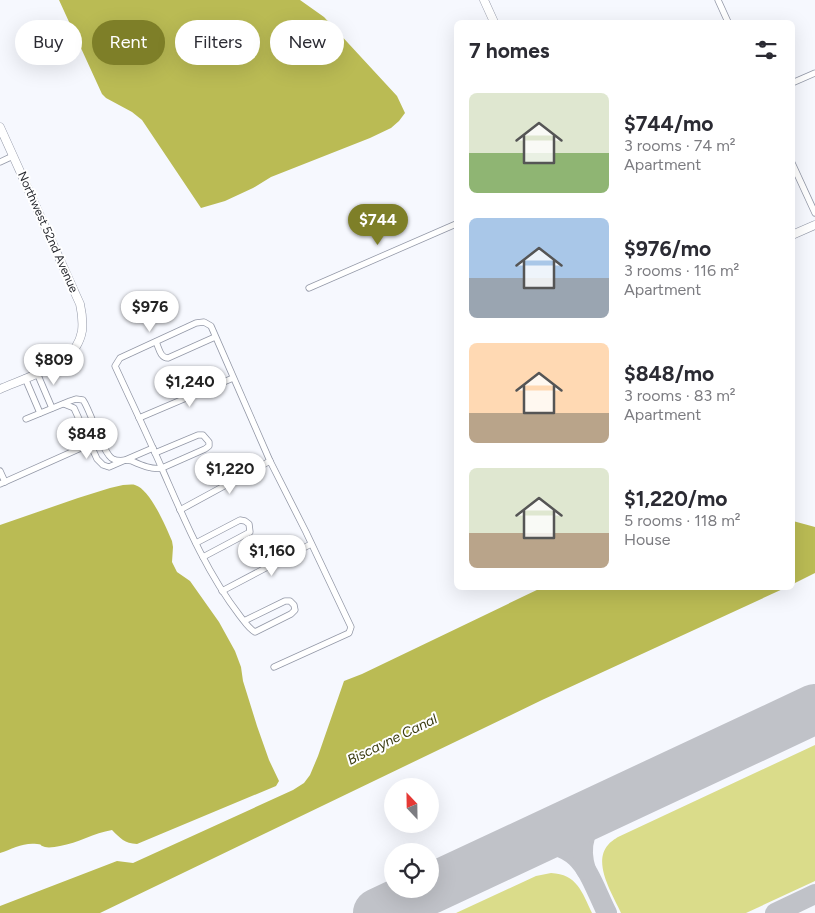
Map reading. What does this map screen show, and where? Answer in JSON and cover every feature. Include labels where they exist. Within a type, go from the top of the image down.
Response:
[{"type":"street","points":[[484,0],[493,20]]},
{"type":"street","points":[[718,0],[727,20]]},
{"type":"street","points":[[795,82],[815,73]]},
{"type":"street","name":"Northwest 52nd Avenue","points":[[0,127],[80,304],[82,316],[82,330],[73,350],[64,360],[37,373]]},
{"type":"street","points":[[0,162],[13,156]]},
{"type":"street","points":[[795,170],[815,212]]},
{"type":"street","points":[[309,288],[454,225]]},
{"type":"street","points":[[795,234],[815,225]]},
{"type":"street","points":[[244,621],[285,601],[290,601],[294,605],[295,610],[291,614],[256,632],[251,630],[244,621],[222,592],[180,510],[116,366],[120,358],[196,323],[204,322],[211,326],[270,461],[351,627],[349,633],[274,667]]},
{"type":"street","points":[[156,342],[162,356],[168,358],[215,337]]},
{"type":"street","points":[[0,389],[37,373],[52,408]]},
{"type":"street","points":[[26,378],[40,413]]},
{"type":"street","points":[[139,418],[233,378]]},
{"type":"street","points":[[26,420],[40,413],[76,399],[82,400],[110,458],[114,460],[127,459],[156,469],[209,446],[208,439],[203,435],[198,435],[127,459],[109,467],[102,465],[74,408],[64,404]]},
{"type":"street","points":[[0,471],[2,483],[101,439]]},
{"type":"street","points":[[180,510],[270,461]]},
{"type":"street","points":[[196,543],[240,520],[249,524],[250,532],[203,557]]},
{"type":"street","points":[[222,592],[311,544]]},
{"type":"green space","points":[[815,745],[815,881],[746,913],[621,913],[603,870],[604,852],[610,843],[618,837]]},
{"type":"green space","points":[[551,873],[560,874],[573,881],[581,891],[592,913],[456,913],[536,876]]},
{"type":"water","points":[[59,0],[300,0],[327,20],[270,20],[270,65],[344,65],[344,39],[397,96],[405,113],[391,128],[370,138],[271,177],[225,201],[201,208],[142,120],[102,94],[82,50],[82,20],[68,20]]},
{"type":"water","points":[[123,485],[134,485],[141,488],[152,501],[172,541],[172,562],[177,572],[190,581],[219,622],[235,651],[257,726],[279,781],[276,786],[137,844],[123,840],[112,830],[60,846],[48,847],[39,844],[27,844],[0,853],[0,525],[78,498]]},
{"type":"water","points":[[795,522],[815,527],[815,573],[795,583]]},
{"type":"water","name":"Biscayne Canal","points":[[537,590],[781,590],[542,700],[100,913],[0,913],[0,906],[117,861],[133,863],[293,790],[304,783],[310,775],[318,756],[344,681]]},
{"type":"taxiway","points":[[586,870],[583,844],[592,822],[602,808]]},
{"type":"taxiway","points":[[530,842],[562,848],[581,862],[607,913]]},
{"type":"taxiway","points":[[775,913],[815,894]]},
{"type":"runway","points":[[439,885],[815,709]]},
{"type":"runway","points":[[378,913],[410,898]]}]
